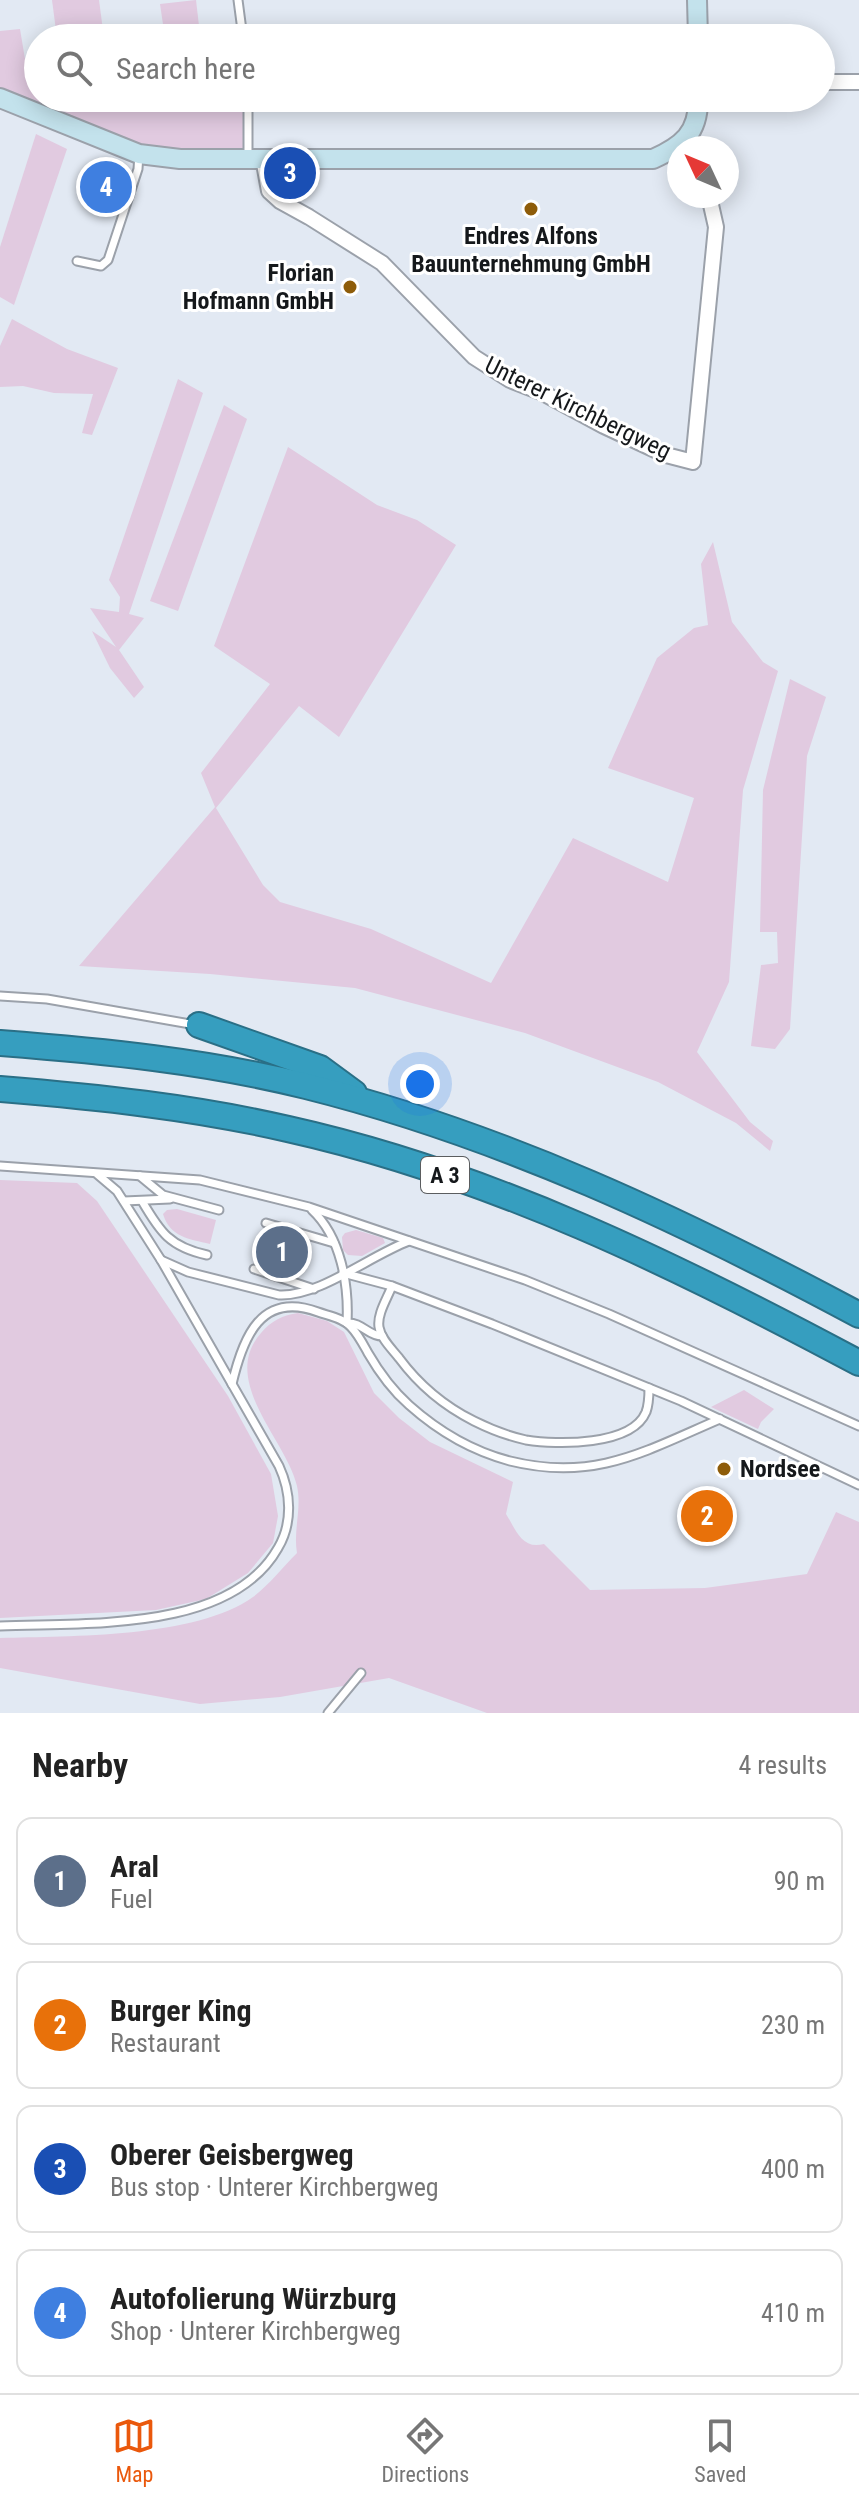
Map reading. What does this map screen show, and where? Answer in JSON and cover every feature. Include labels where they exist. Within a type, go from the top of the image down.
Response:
[{"type":"highway","points":[[199,1025],[320,1068],[365,1102]]},
{"type":"highway","name":"A 3","points":[[0,1043],[138,1056],[220,1068],[365,1102],[484,1140],[621,1195],[689,1226],[859,1315]]},
{"type":"highway","name":"A 3","points":[[0,1089],[149,1103],[288,1129],[430,1170],[504,1195],[660,1261],[763,1311],[859,1363]]},
{"type":"street","points":[[697,0],[698,24]]},
{"type":"street","points":[[835,82],[859,82]]},
{"type":"street","points":[[0,98],[24,108]]},
{"type":"street","points":[[35,112],[139,154],[180,159],[653,159],[667,153]]},
{"type":"street","points":[[687,136],[699,112]]},
{"type":"street","name":"Unterer Kirchbergweg","points":[[255,158],[269,191],[280,201],[382,263],[474,357],[510,380],[543,393],[604,426],[666,455],[693,462],[716,227],[712,208]]},
{"type":"lane","points":[[238,0],[241,24]]},
{"type":"lane","points":[[250,112],[255,158]]},
{"type":"lane","points":[[77,261],[101,266],[108,260],[138,169],[139,154]]},
{"type":"lane","points":[[0,996],[47,999],[199,1025]]},
{"type":"lane","points":[[0,1166],[200,1180],[309,1207],[525,1280],[609,1314],[859,1426]]},
{"type":"lane","points":[[0,1626],[141,1619],[179,1613],[231,1595],[265,1568],[285,1535],[289,1512],[287,1486],[279,1466],[124,1201],[113,1185],[93,1171]]},
{"type":"lane","points":[[138,1174],[156,1190],[174,1199],[219,1210]]},
{"type":"lane","points":[[124,1201],[174,1199]]},
{"type":"lane","points":[[142,1201],[159,1229],[172,1242],[191,1252],[207,1255]]},
{"type":"lane","points":[[309,1207],[326,1224],[334,1243],[348,1301],[347,1323],[387,1382],[440,1430],[493,1455],[538,1466],[583,1467],[614,1463],[647,1453],[720,1419]]},
{"type":"lane","points":[[266,1223],[334,1243]]},
{"type":"lane","points":[[161,1260],[188,1272],[279,1295],[299,1295],[411,1241]]},
{"type":"lane","points":[[254,1269],[314,1289]]},
{"type":"lane","points":[[343,1273],[392,1286],[649,1388],[859,1485]]},
{"type":"lane","points":[[392,1286],[379,1318],[382,1336],[411,1374],[441,1401],[474,1421],[525,1439],[565,1443],[627,1431],[646,1412],[649,1388]]},
{"type":"lane","points":[[279,1295],[281,1307]]},
{"type":"lane","points":[[232,1384],[248,1335],[259,1320],[281,1307],[301,1305],[360,1325],[371,1334],[382,1336]]},
{"type":"lane","points":[[328,1713],[361,1673]]},
{"type":"shaded area","points":[[52,0],[99,0],[102,24],[55,24]]},
{"type":"shaded area","points":[[196,0],[199,24],[163,24],[160,4]]},
{"type":"shaded area","points":[[20,29],[24,53],[24,106],[0,98],[0,31]]},
{"type":"shaded area","points":[[41,112],[247,112],[248,158],[180,159]]},
{"type":"shaded area","points":[[36,134],[67,149],[14,305],[0,297],[0,247]]},
{"type":"shaded area","points":[[12,319],[67,349],[118,368],[92,435],[82,433],[93,394],[54,393],[23,386],[0,387],[0,346]]},
{"type":"shaded area","points":[[178,379],[203,393],[129,614],[144,618],[119,650],[144,687],[134,698],[110,668],[92,631],[116,647],[90,608],[119,612],[120,597],[109,580]]},
{"type":"shaded area","points":[[224,405],[247,419],[178,611],[150,601]]},
{"type":"shaded area","points":[[288,447],[377,505],[417,520],[456,545],[339,737],[299,706],[216,808],[263,885],[280,902],[371,929],[491,983],[573,838],[668,882],[694,798],[608,768],[657,658],[694,628],[708,625],[701,564],[713,542],[732,622],[763,662],[778,671],[743,790],[729,982],[697,1052],[750,1122],[773,1141],[770,1151],[736,1123],[658,1082],[525,1033],[355,988],[210,974],[79,966],[215,807],[201,773],[270,684],[214,646]]},
{"type":"shaded area","points":[[790,679],[826,697],[807,756],[790,1029],[775,1049],[751,1046],[761,965],[778,963],[777,932],[760,932],[763,790]]},
{"type":"shaded area","points":[[0,1180],[77,1183],[97,1201],[228,1396],[271,1474],[278,1516],[273,1543],[248,1573],[206,1599],[156,1610],[0,1618]]},
{"type":"shaded area","points":[[177,1209],[216,1220],[210,1244],[181,1236],[170,1228],[163,1214],[167,1210]]},
{"type":"shaded area","points":[[356,1230],[383,1238],[385,1243],[362,1256],[348,1255],[343,1250],[342,1237]]},
{"type":"shaded area","points":[[298,1313],[327,1321],[344,1332],[374,1393],[399,1418],[430,1442],[513,1482],[506,1514],[517,1532],[530,1544],[544,1544],[590,1590],[705,1588],[807,1574],[836,1512],[859,1522],[859,1713],[487,1713],[389,1678],[280,1697],[200,1704],[0,1668],[0,1638],[131,1632],[199,1620],[229,1610],[259,1592],[297,1553],[297,1486],[291,1468],[259,1410],[247,1371],[250,1351],[261,1333],[278,1319]]},
{"type":"shaded area","points":[[744,1390],[774,1409],[758,1429],[711,1407]]},
{"type":"place","name":"Oberer Geisbergweg","points":[[290,173]]},
{"type":"place","name":"Autofolierung Würzburg","points":[[106,187]]},
{"type":"place","name":"Endres Alfons Bauunternehmung GmbH","points":[[531,209]]},
{"type":"place","name":"Florian Hofmann GmbH","points":[[350,287]]},
{"type":"place","name":"Aral","points":[[282,1252]]},
{"type":"place","name":"Nordsee","points":[[724,1469]]},
{"type":"place","name":"Burger King","points":[[707,1516]]}]
